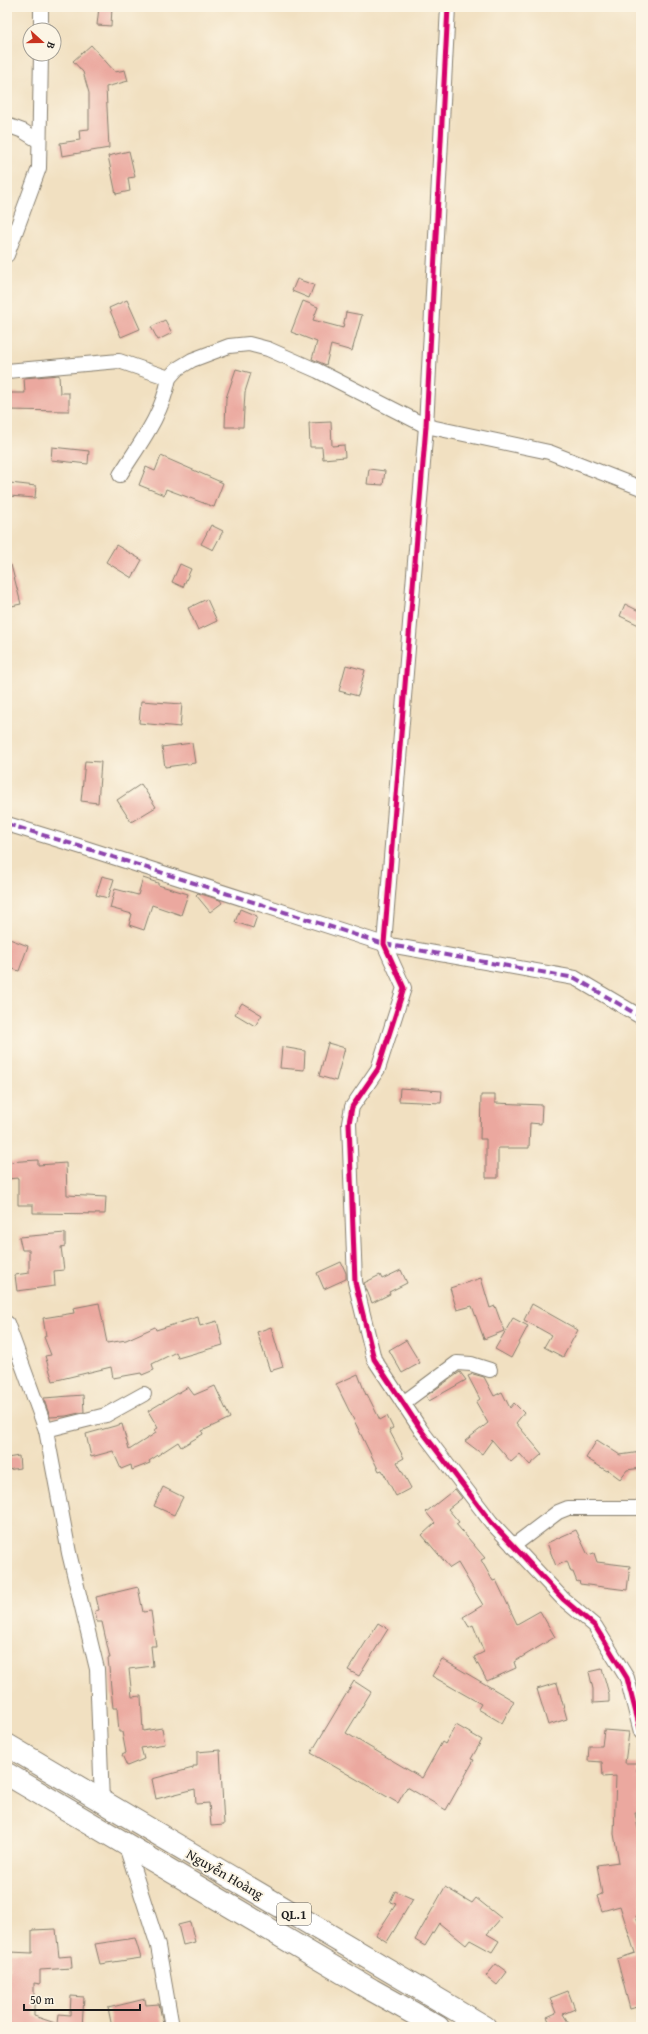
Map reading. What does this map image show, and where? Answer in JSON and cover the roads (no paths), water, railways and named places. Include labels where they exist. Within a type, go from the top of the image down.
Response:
[{"type":"highway","name":"Nguyễn Hoàng","points":[[7,1745],[485,2027]]},
{"type":"highway","name":"Nguyễn Hoàng","points":[[7,1774],[126,1846],[438,2027]]},
{"type":"street","points":[[41,7],[41,22]]},
{"type":"street","points":[[448,7],[426,426],[384,944],[404,988],[378,1069],[352,1107],[349,1123],[355,1282],[374,1359],[421,1430],[486,1516],[563,1599],[595,1626],[627,1678],[641,1732]]},
{"type":"street","points":[[7,254],[39,168],[40,62]]},
{"type":"street","points":[[7,125],[23,131],[39,141]]},
{"type":"street","points":[[120,476],[158,414],[165,396],[169,378],[177,369],[192,360],[229,346],[249,344],[280,353],[426,426],[549,452],[641,488]]},
{"type":"street","points":[[7,372],[119,361],[169,378]]},
{"type":"street","points":[[7,824],[384,944],[575,978],[641,1017]]},
{"type":"street","points":[[7,1323],[46,1430],[69,1553],[97,1669],[102,1802]]},
{"type":"street","points":[[403,1403],[457,1363],[471,1364],[490,1370]]},
{"type":"street","points":[[46,1430],[106,1415],[144,1394]]},
{"type":"street","points":[[513,1546],[558,1512],[568,1508],[641,1508]]},
{"type":"street","points":[[126,1846],[158,1946],[172,2027]]}]
